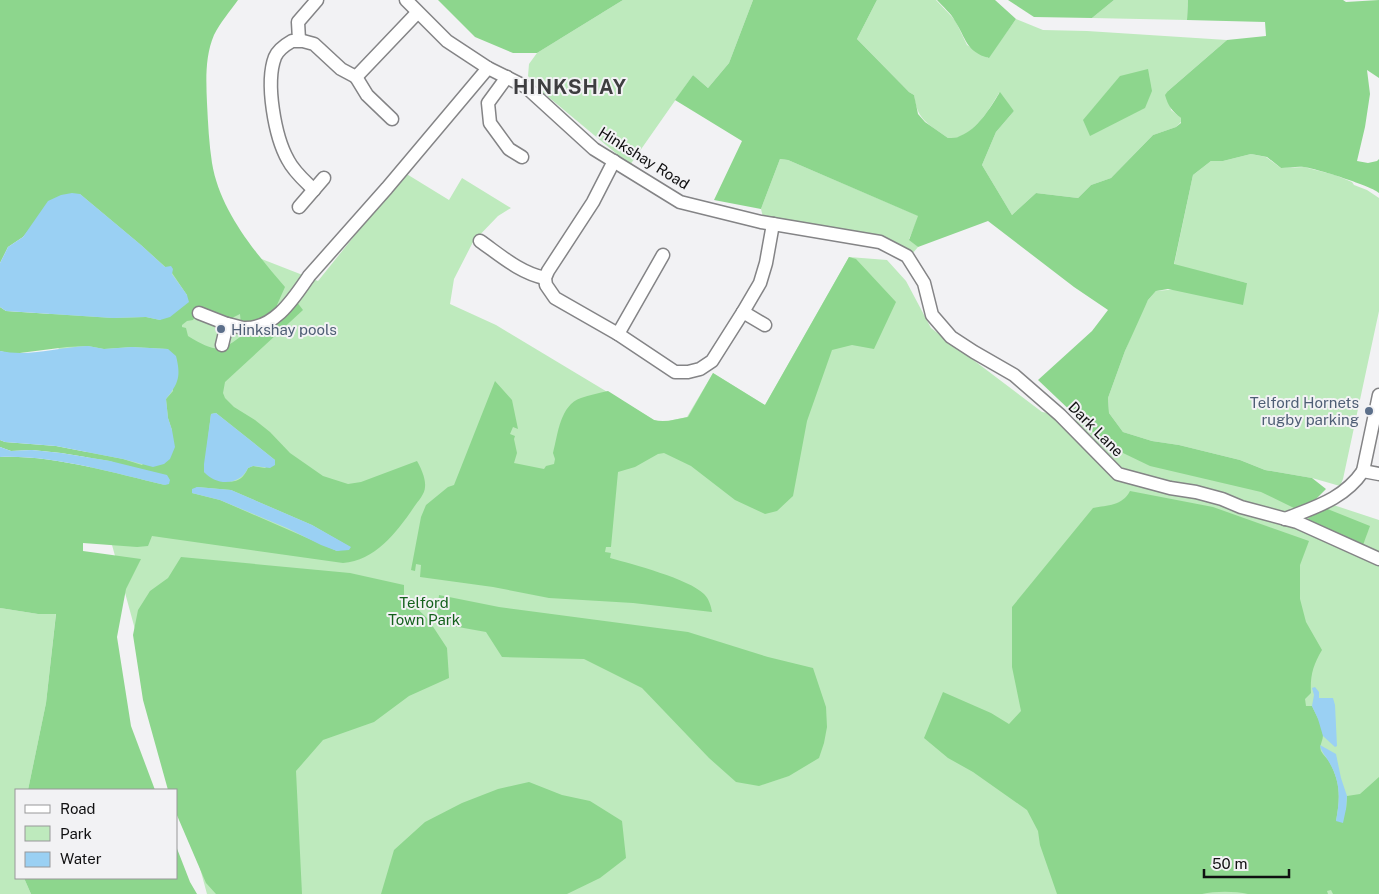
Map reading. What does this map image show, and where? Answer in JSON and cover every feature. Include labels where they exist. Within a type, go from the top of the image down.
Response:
[{"type":"street","points":[[299,40],[298,22],[317,0]]},
{"type":"street","name":"Hinkshay Road","points":[[406,0],[447,41],[488,68],[526,87],[594,149],[680,202],[773,224],[880,242],[908,256]]},
{"type":"street","points":[[356,77],[418,13]]},
{"type":"street","points":[[314,190],[299,175],[289,161],[282,146],[276,122],[272,90],[272,69],[278,52],[292,41],[310,41],[341,69],[356,77],[368,95],[392,119]]},
{"type":"street","points":[[199,313],[227,324],[244,328],[264,325],[281,312],[309,276],[387,188],[488,68]]},
{"type":"street","points":[[507,77],[488,103],[490,124],[509,149],[522,157]]},
{"type":"street","points":[[614,161],[593,202],[545,278],[546,285],[555,298],[618,334],[674,372],[688,372],[700,369],[712,360],[744,312],[760,283],[766,263],[773,224]]},
{"type":"street","points":[[299,207],[324,178]]},
{"type":"street","points":[[480,241],[520,269],[533,276],[545,278]]},
{"type":"street","points":[[618,334],[663,254]]},
{"type":"street","name":"Dark Lane","points":[[908,256],[924,283],[932,315],[951,336],[1014,375],[1060,414],[1118,474],[1170,488],[1222,498],[1241,507],[1312,528],[1379,559]]},
{"type":"street","points":[[744,312],[764,325]]},
{"type":"street","points":[[222,344],[227,324]]},
{"type":"street","points":[[1285,519],[1326,503],[1354,483],[1362,471],[1379,395]]},
{"type":"street","points":[[1362,471],[1379,474]]},
{"type":"green space","points":[[0,0],[238,0],[214,35],[208,60],[206,77],[207,103],[212,163],[216,181],[223,198],[240,230],[285,287],[277,305],[279,307],[293,297],[303,310],[225,382],[223,393],[225,398],[234,407],[255,420],[270,432],[290,453],[323,476],[348,484],[361,482],[417,461],[424,477],[425,490],[423,495],[393,535],[375,551],[355,561],[343,563],[152,536],[148,546],[137,547],[83,543],[83,551],[141,559],[126,589],[117,637],[131,726],[155,789],[28,789],[46,703],[56,614],[38,614],[0,608],[0,457],[20,457],[62,462],[165,485],[110,461],[32,450],[11,451],[0,447],[0,440],[56,446],[123,459],[142,465],[172,430],[168,418],[166,399],[173,391],[168,349],[132,347],[104,349],[88,346],[12,354],[0,351],[0,307],[6,311],[113,318],[146,317],[160,320],[187,295],[172,273],[80,194],[33,225],[23,237],[8,247],[0,263]],"holes":[[[240,314],[241,325],[247,332],[231,344],[219,348],[206,346],[188,336],[186,328],[182,327],[187,321],[193,320],[196,315],[230,319]],[[216,413],[275,460],[265,468],[253,466],[248,468],[244,475],[234,481],[223,480],[204,472],[211,414]],[[197,487],[231,490],[312,525],[350,547],[337,551],[220,500],[192,493]]]},
{"type":"green space","points":[[438,0],[623,0],[537,53],[513,53],[475,37]]},
{"type":"green space","points":[[623,0],[753,0],[729,63],[708,88],[693,75],[630,165],[540,90],[528,76],[529,64],[537,53]]},
{"type":"green space","points":[[753,0],[877,0],[857,39],[914,95],[918,114],[925,122],[948,138],[959,137],[978,123],[1000,92],[1014,111],[996,132],[982,165],[1012,215],[1036,193],[1078,198],[1091,185],[1111,178],[1153,135],[1176,127],[1181,123],[1181,118],[1173,111],[1165,95],[1168,91],[1227,40],[1266,36],[1265,22],[1187,20],[1188,0],[1343,0],[1346,2],[1379,0],[1379,78],[1367,70],[1370,94],[1357,161],[1368,163],[1379,159],[1379,193],[1356,182],[1310,168],[1281,168],[1267,157],[1251,154],[1223,161],[1211,161],[1193,175],[1174,264],[1247,283],[1243,305],[1168,289],[1156,291],[1148,300],[1125,351],[1108,398],[1109,413],[1123,432],[1152,441],[1179,445],[1240,460],[1265,470],[1312,478],[1326,489],[1313,502],[1296,509],[1261,492],[1150,466],[1123,453],[1097,436],[1038,380],[1092,331],[1108,310],[1074,287],[988,221],[918,247],[909,240],[918,216],[788,160],[780,159],[761,209],[714,200],[742,141],[675,100],[693,75],[708,88],[729,63]]},
{"type":"green space","points":[[877,0],[936,0],[955,20],[967,45],[988,58],[1016,19],[1043,30],[1227,40],[1168,91],[1171,110],[1181,118],[1181,122],[1176,127],[1153,135],[1111,178],[1091,185],[1078,198],[1036,193],[1012,215],[982,165],[996,132],[1014,111],[999,93],[978,124],[956,138],[948,138],[925,121],[918,111],[914,95],[857,39]]},
{"type":"green space","points":[[937,0],[995,0],[1016,19],[989,58],[976,52],[967,44],[953,18]]},
{"type":"green space","points":[[1008,0],[1114,0],[1092,18],[1034,17]]},
{"type":"green space","points":[[1114,0],[1188,0],[1187,20],[1092,18]]},
{"type":"green space","points":[[1148,69],[1152,91],[1145,108],[1090,136],[1083,120],[1120,76]]},
{"type":"green space","points":[[1251,154],[1266,157],[1281,168],[1304,167],[1335,175],[1352,182],[1354,185],[1367,190],[1379,198],[1379,311],[1340,486],[1312,478],[1265,470],[1240,460],[1179,445],[1152,441],[1123,432],[1109,413],[1108,398],[1125,351],[1139,317],[1148,300],[1156,291],[1247,283],[1174,265],[1193,175],[1211,161],[1223,161]]},
{"type":"green space","name":"Telford Town Park","points":[[7,159],[318,281],[405,173],[449,200],[462,178],[511,208],[498,216],[473,242],[454,279],[450,304],[496,325],[660,422],[687,417],[713,373],[765,405],[849,257],[887,260],[906,281],[931,328],[1042,412],[1060,415],[1379,520],[1379,894],[207,894]]},
{"type":"green space","points":[[780,159],[788,160],[919,216],[909,239],[918,247],[912,254],[882,236],[763,217],[761,209]]},
{"type":"green space","points":[[849,257],[856,259],[896,302],[874,349],[852,345],[832,350],[807,421],[793,496],[777,511],[765,514],[735,500],[691,466],[664,453],[658,454],[635,467],[618,472],[611,547],[606,547],[605,552],[611,553],[610,558],[660,573],[697,588],[707,598],[712,612],[633,603],[549,598],[493,587],[420,577],[421,565],[416,564],[415,571],[411,570],[421,517],[426,505],[448,487],[454,485],[495,381],[512,400],[518,429],[513,427],[510,434],[515,436],[517,453],[514,463],[544,469],[546,466],[554,464],[553,453],[564,413],[574,402],[587,396],[608,391],[654,420],[675,420],[688,417],[713,373],[765,405]]},
{"type":"green space","points":[[1130,491],[1213,507],[1309,541],[1300,565],[1300,599],[1306,622],[1322,650],[1313,671],[1311,693],[1305,699],[1306,706],[1312,706],[1321,724],[1323,735],[1321,751],[1334,771],[1338,785],[1339,799],[1336,821],[1346,809],[1347,796],[1360,794],[1379,777],[1379,894],[1333,894],[1331,890],[1327,891],[1328,894],[1213,892],[1202,894],[1057,894],[1040,845],[1038,831],[1027,810],[973,772],[948,758],[924,738],[943,692],[991,713],[1009,724],[1021,711],[1012,667],[1012,607],[1093,508],[1119,502]]},
{"type":"green space","points":[[1320,506],[1370,526],[1363,545],[1307,520]]},
{"type":"green space","points":[[181,557],[350,573],[404,585],[404,596],[428,619],[447,648],[449,678],[409,696],[374,722],[323,740],[296,771],[302,894],[216,894],[206,883],[178,818],[178,789],[168,789],[143,700],[133,635],[138,610],[150,591],[168,578]]},
{"type":"green space","points":[[439,595],[499,607],[688,632],[768,657],[813,668],[826,707],[827,727],[819,758],[789,776],[759,786],[736,782],[709,758],[642,688],[584,659],[502,657],[486,632],[436,623]]},
{"type":"green space","points":[[0,608],[38,614],[56,613],[46,703],[28,789],[15,789],[15,879],[24,879],[31,894],[0,894]]},
{"type":"green space","points":[[529,782],[562,795],[590,801],[622,821],[626,858],[600,878],[567,894],[381,894],[394,850],[425,822],[462,803],[498,789]]},
{"type":"green space","points":[[178,851],[190,882],[197,894],[31,894],[24,879],[178,879]]},
{"type":"water","points":[[80,194],[165,267],[171,266],[173,269],[172,274],[187,295],[189,302],[170,317],[160,320],[146,317],[113,318],[6,311],[0,307],[0,263],[8,247],[23,237],[48,201],[61,195]]},
{"type":"water","points":[[88,346],[104,349],[132,347],[168,349],[176,356],[178,379],[166,399],[168,418],[175,447],[170,459],[164,464],[153,467],[56,446],[0,440],[0,351],[22,353]]},
{"type":"water","points":[[216,413],[275,460],[275,465],[270,468],[253,466],[248,468],[244,474],[234,481],[221,482],[209,477],[204,472],[204,464],[211,414]]},
{"type":"water","points":[[0,447],[11,451],[32,450],[110,461],[167,475],[170,480],[169,484],[165,485],[62,462],[20,457],[0,457]]},
{"type":"water","points":[[197,487],[231,490],[312,525],[351,547],[349,550],[337,551],[321,545],[287,528],[220,500],[192,493],[192,489]]},
{"type":"water","points":[[1315,687],[1319,692],[1319,698],[1333,698],[1337,746],[1335,747],[1323,736],[1312,706],[1314,695],[1312,688]]},
{"type":"water","points":[[1320,745],[1336,754],[1347,796],[1343,823],[1336,821],[1339,798],[1336,777]]},
{"type":"place","name":"Hinkshay pools","points":[[221,329]]},
{"type":"place","name":"Telford Hornets rugby parking","points":[[1369,411]]},
{"type":"district","name":"HINKSHAY","points":[[570,87]]}]
